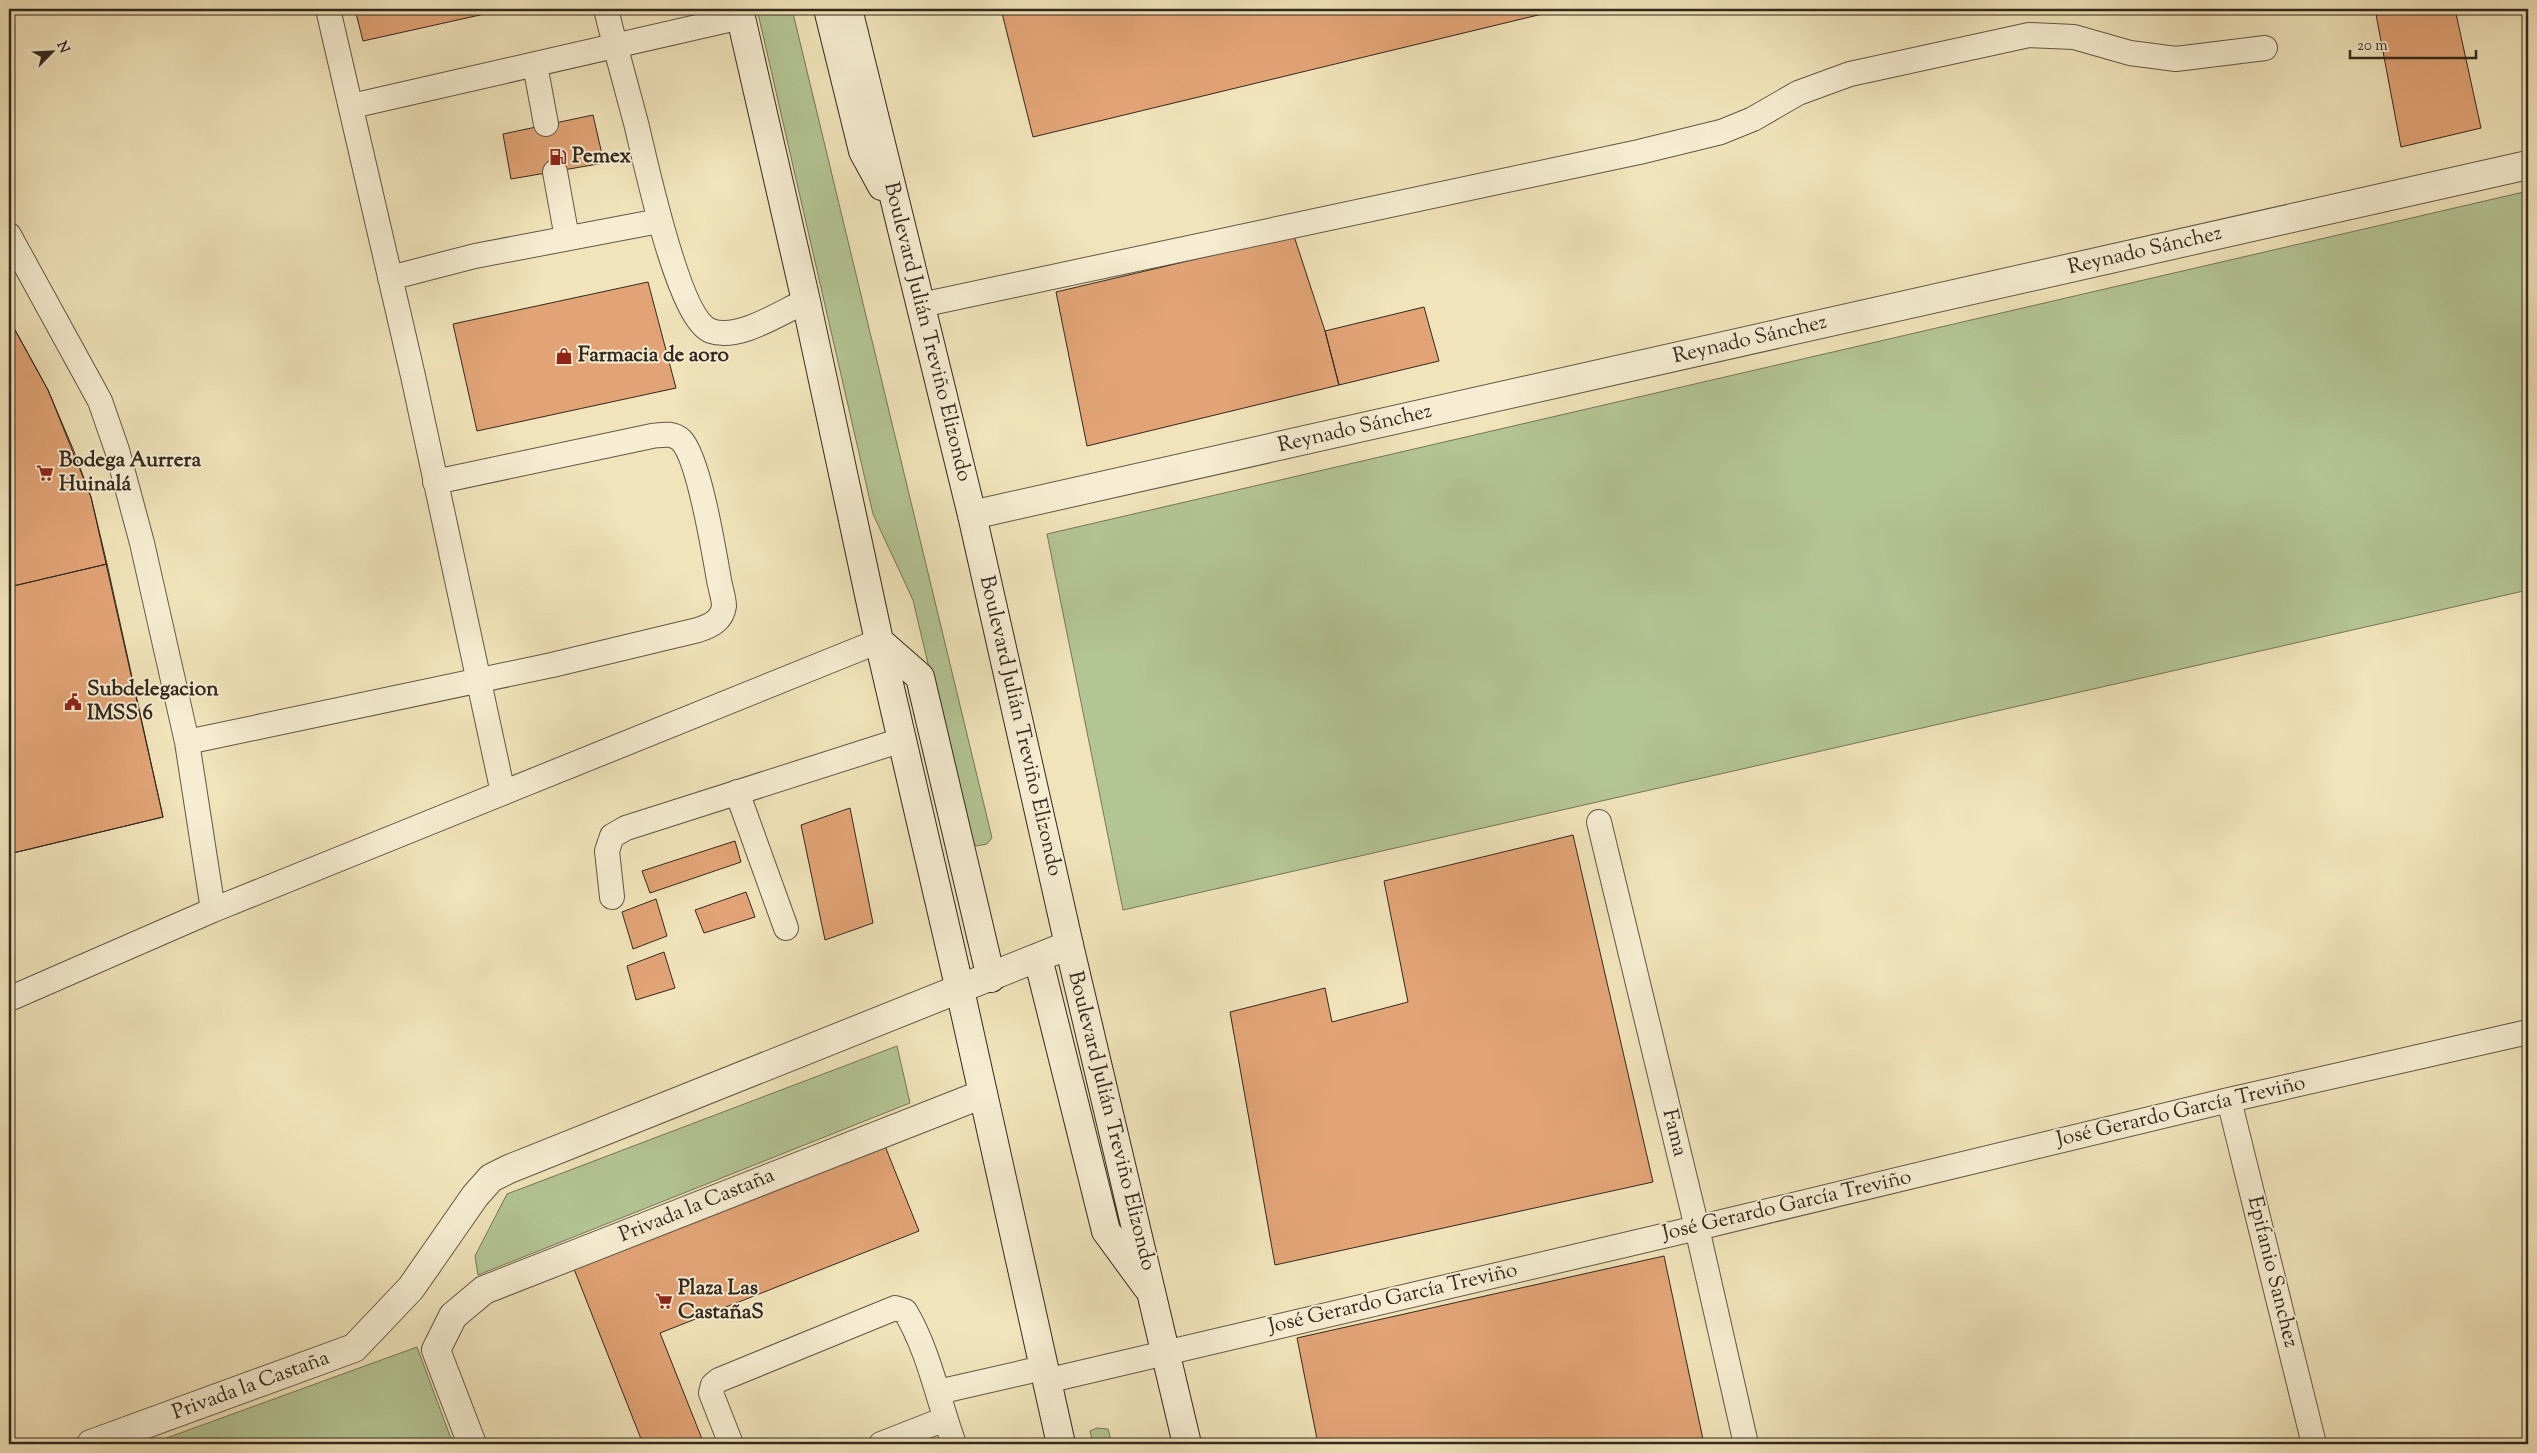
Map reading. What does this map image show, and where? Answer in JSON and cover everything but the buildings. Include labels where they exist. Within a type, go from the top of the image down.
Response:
[{"type":"main road","points":[[828,9],[863,151],[900,218]]},
{"type":"main road","name":"Boulevard Julián Treviño Elizondo","points":[[848,9],[972,515],[1069,946],[1154,1296],[1187,1444]]},
{"type":"main road","points":[[740,13],[806,300],[879,641],[960,990],[1061,1444]]},
{"type":"main road","name":"Reynado Sánchez","points":[[972,515],[2528,165]]},
{"type":"main road","points":[[879,641],[920,677],[990,978]]},
{"type":"main road","points":[[960,990],[1069,946]]},
{"type":"main road","points":[[1038,958],[1106,1231],[1154,1296]]},
{"type":"main road","name":"Privada la Castaña","points":[[91,1444],[354,1348],[411,1288],[475,1196],[491,1178],[509,1169],[960,990]]},
{"type":"main road","name":"Privada la Castaña","points":[[472,1444],[436,1350],[453,1316],[484,1290],[983,1094]]},
{"type":"lane","points":[[328,9],[352,106],[436,482],[477,681],[503,792]]},
{"type":"lane","points":[[606,9],[659,221],[699,321],[709,330],[737,333],[806,300]]},
{"type":"lane","points":[[352,106],[615,47],[740,13]]},
{"type":"lane","points":[[921,305],[1702,137],[1753,119],[1798,93],[1850,74],[2029,35],[2074,37],[2130,53],[2176,59],[2265,48]]},
{"type":"lane","points":[[535,65],[546,124]]},
{"type":"lane","points":[[555,172],[566,238]]},
{"type":"lane","points":[[390,278],[475,256],[659,221]]},
{"type":"lane","points":[[9,235],[100,401],[117,450],[144,553],[187,742],[214,910]]},
{"type":"lane","points":[[187,742],[477,681],[711,626],[719,619],[724,606],[709,525],[690,455],[680,440],[669,434],[436,482]]},
{"type":"lane","points":[[9,999],[214,910],[879,641]]},
{"type":"lane","points":[[612,897],[607,851],[612,836],[626,828],[902,740]]},
{"type":"lane","points":[[737,792],[786,928]]},
{"type":"lane","name":"Fama","points":[[1599,822],[1697,1228],[1746,1444]]},
{"type":"lane","name":"José Gerardo García Treviño","points":[[938,1392],[1167,1351],[1697,1228],[2229,1100],[2528,1032]]},
{"type":"lane","name":"Epifanio Sanchez","points":[[2229,1100],[2314,1444]]},
{"type":"lane","points":[[731,1444],[712,1393],[713,1386],[719,1380],[895,1308],[905,1310],[911,1322],[938,1392],[954,1444]]},
{"type":"lane","points":[[880,1444],[945,1419]]},
{"type":"green space","points":[[757,9],[792,9],[992,838],[987,844],[977,846],[970,842],[913,600],[873,514]]},
{"type":"green space","points":[[2528,191],[2528,590],[1123,910],[1047,534]]},
{"type":"green space","points":[[897,1046],[910,1103],[478,1275],[475,1256],[507,1194]]},
{"type":"green space","points":[[417,1347],[453,1444],[150,1444]]},
{"type":"green space","points":[[1097,1428],[1108,1429],[1112,1444],[1093,1444],[1090,1431]]},
{"type":"place","name":"Pemex","points":[[558,157]]},
{"type":"place","name":"Farmacia de aoro","points":[[564,356]]},
{"type":"place","name":"Bodega Aurrera Huinalá","points":[[45,473]]},
{"type":"place","name":"Subdelegacion IMSS 6","points":[[73,702]]},
{"type":"place","name":"Plaza Las CastañaS","points":[[664,1301]]}]
